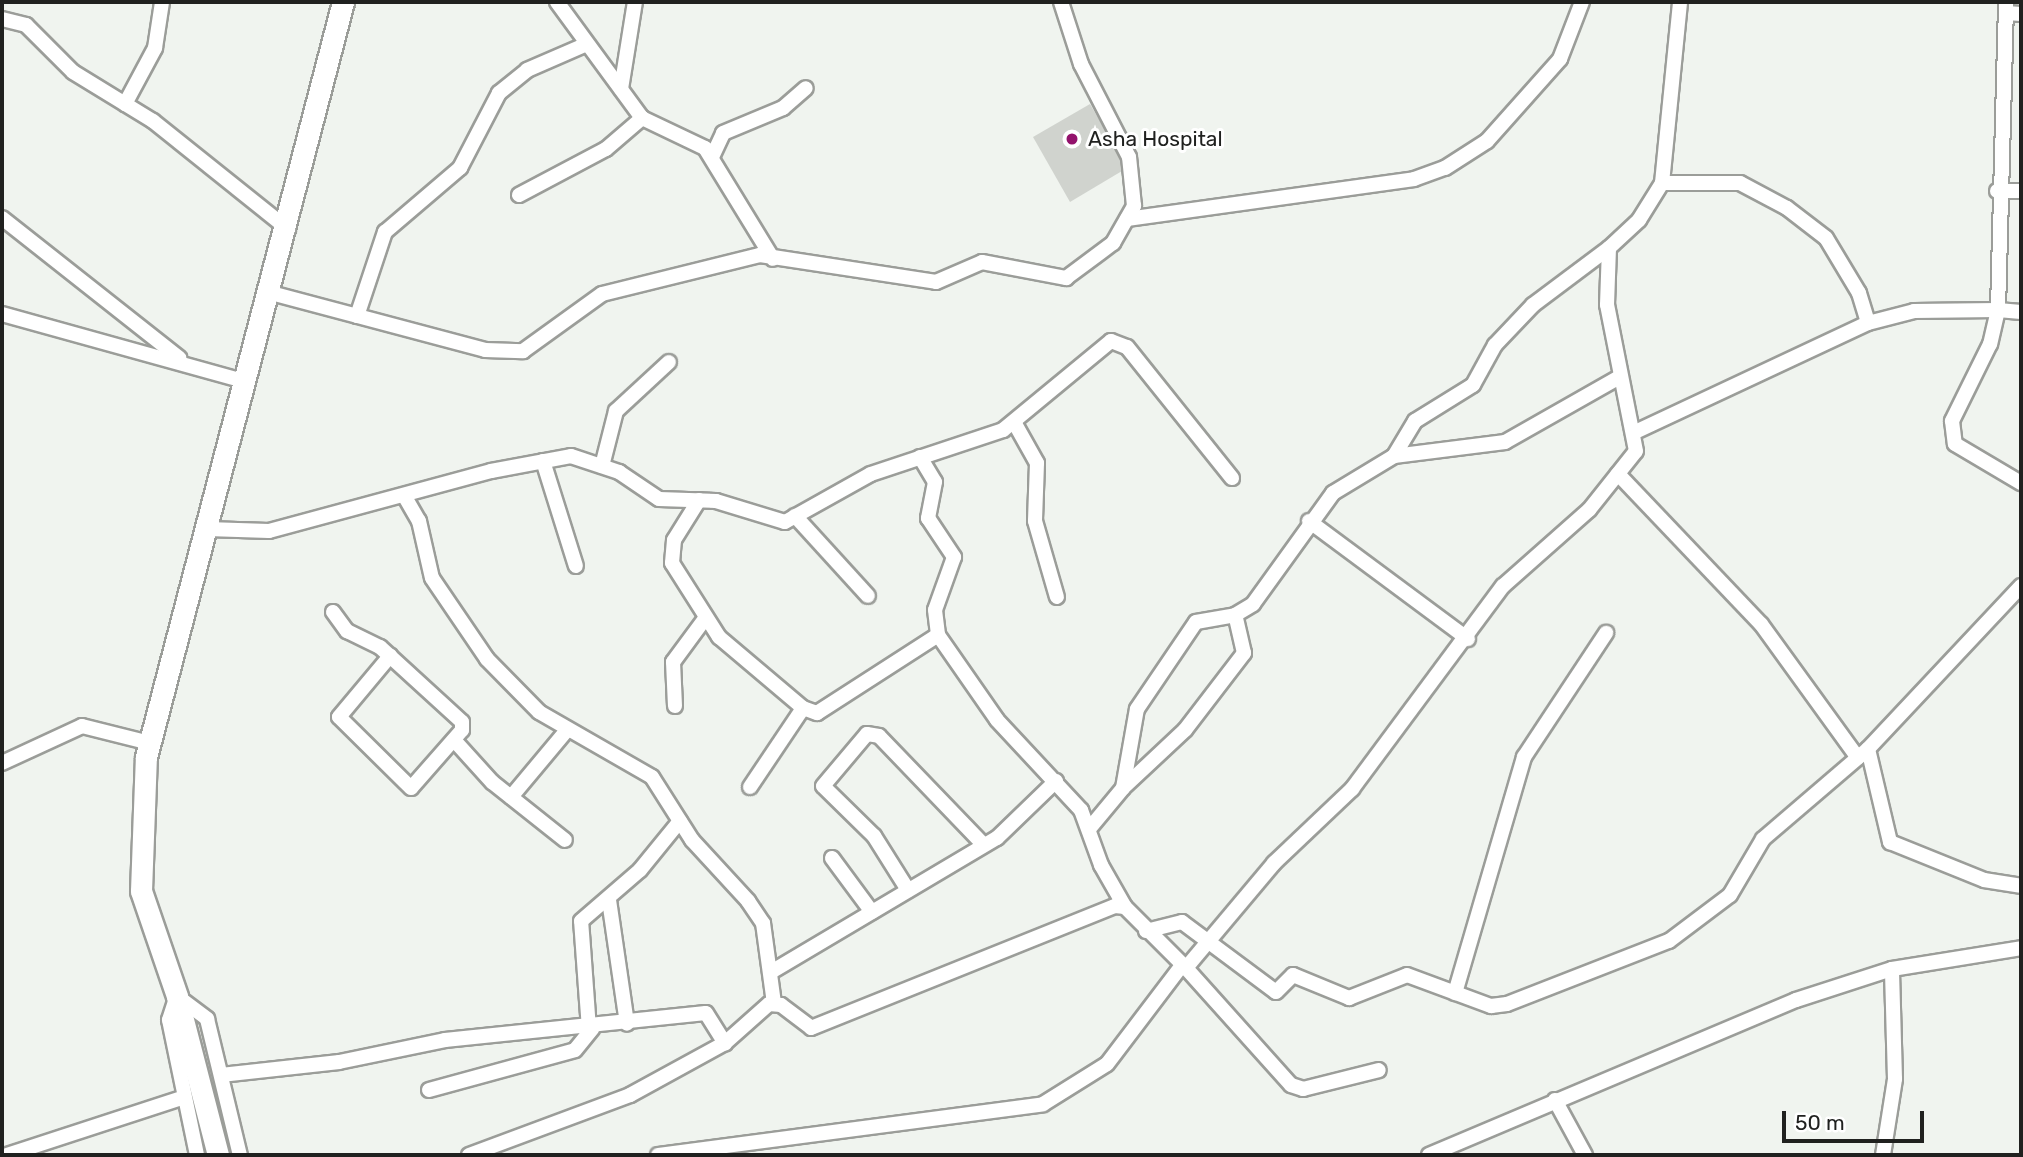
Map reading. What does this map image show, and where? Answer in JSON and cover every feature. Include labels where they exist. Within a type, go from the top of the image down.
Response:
[{"type":"street","points":[[125,104],[155,48],[162,2]]},
{"type":"street","points":[[218,1155],[177,996],[141,891],[150,743],[288,229],[343,2]]},
{"type":"street","points":[[557,2],[642,118],[697,142],[712,157],[774,258]]},
{"type":"street","points":[[621,89],[635,2]]},
{"type":"street","points":[[271,293],[485,350],[523,351],[602,294],[760,256],[936,282],[982,262],[1066,278],[1113,243],[1134,206],[1129,157],[1081,64],[1061,2]]},
{"type":"street","points":[[1127,219],[1414,179],[1445,168],[1487,141],[1560,59],[1582,2]]},
{"type":"street","points":[[1394,456],[1415,421],[1473,385],[1495,345],[1533,305],[1609,248],[1639,220],[1662,183],[1680,2]]},
{"type":"street","points":[[2021,14],[2006,8],[1997,191],[1998,310],[1990,344],[1952,421],[1955,444],[2021,484]]},
{"type":"street","points":[[2,19],[26,25],[74,72],[125,104],[288,229]]},
{"type":"street","points":[[357,316],[385,232],[460,168],[499,93],[527,70],[587,44]]},
{"type":"street","points":[[712,157],[723,133],[783,108],[806,88]]},
{"type":"street","points":[[519,195],[606,149],[642,118]]},
{"type":"street","points":[[1662,183],[1740,183],[1787,208],[1826,238],[1859,293],[1868,323]]},
{"type":"street","points":[[1997,191],[2021,191]]},
{"type":"street","points":[[2,219],[188,365]]},
{"type":"street","points":[[658,1155],[1044,1104],[1107,1064],[1206,940],[1352,789],[1468,639],[1503,586],[1589,510],[1636,451],[1607,305],[1609,248]]},
{"type":"street","points":[[1633,433],[1868,323],[1914,310],[2021,312]]},
{"type":"street","points":[[2,314],[247,382]]},
{"type":"street","points":[[207,529],[269,531],[571,456],[602,466],[659,499],[699,500],[785,522],[871,474],[1014,422],[1105,344],[1119,340],[1232,478]]},
{"type":"street","points":[[602,466],[616,411],[670,362]]},
{"type":"street","points":[[1123,788],[1132,724],[1144,695],[1196,622],[1235,615],[1253,604],[1309,521],[1333,493],[1394,456],[1505,442],[1621,376]]},
{"type":"street","points":[[1014,422],[1037,463],[1035,521],[1057,597]]},
{"type":"street","points":[[920,457],[935,482],[928,518],[954,557],[935,610],[938,635],[997,720],[1056,781],[1089,829],[1101,865],[1125,907],[1291,1085],[1303,1089],[1379,1070]]},
{"type":"street","points":[[543,461],[576,566]]},
{"type":"street","points":[[1618,474],[1761,624],[1863,754],[1890,842],[1984,880],[2021,886]]},
{"type":"street","points":[[405,497],[442,595],[512,687],[567,730],[629,759],[652,777],[680,821],[763,923],[774,1003],[810,1028],[1125,907]]},
{"type":"street","points":[[699,500],[671,551],[704,620],[803,708],[817,713],[938,635]]},
{"type":"street","points":[[795,516],[868,596]]},
{"type":"street","points":[[1309,521],[1468,639]]},
{"type":"street","points":[[1146,930],[1182,922],[1276,992],[1293,975],[1349,998],[1408,975],[1491,1006],[1507,1004],[1669,941],[1730,895],[1763,839],[1863,754],[2021,586]]},
{"type":"street","points":[[333,611],[347,631],[390,656],[462,722],[454,740],[409,788],[342,721],[342,707],[390,656]]},
{"type":"street","points":[[1089,829],[1123,788],[1185,730],[1244,653],[1235,615]]},
{"type":"street","points":[[675,706],[673,662],[704,620]]},
{"type":"street","points":[[1455,993],[1524,757],[1606,633]]},
{"type":"street","points":[[750,787],[803,708]]},
{"type":"street","points":[[2,763],[82,726],[150,743]]},
{"type":"street","points":[[511,797],[567,730]]},
{"type":"street","points":[[908,890],[866,826],[823,786],[867,734],[879,736],[985,845]]},
{"type":"street","points":[[454,740],[511,797],[565,839]]},
{"type":"street","points":[[771,972],[985,845],[1056,781]]},
{"type":"street","points":[[429,1090],[575,1050],[591,1029],[580,929],[680,821]]},
{"type":"street","points":[[832,858],[872,912]]},
{"type":"street","points":[[609,900],[627,1024]]},
{"type":"street","points":[[1429,1155],[1796,1000],[1892,969],[2021,948]]},
{"type":"street","points":[[1883,1155],[1895,1079],[1892,969]]},
{"type":"street","points":[[177,996],[201,1009],[221,1075],[240,1155]]},
{"type":"street","points":[[177,996],[169,1020],[197,1155]]},
{"type":"street","points":[[469,1155],[631,1095],[725,1043],[774,1003]]},
{"type":"street","points":[[221,1075],[339,1062],[445,1040],[591,1029],[706,1013],[725,1043]]},
{"type":"street","points":[[7,1155],[184,1097]]},
{"type":"street","points":[[1555,1100],[1585,1155]]},
{"type":"building","points":[[1090,104],[1127,168],[1070,202],[1033,137]]},
{"type":"place","name":"Asha Hospital","points":[[1072,139]]}]
